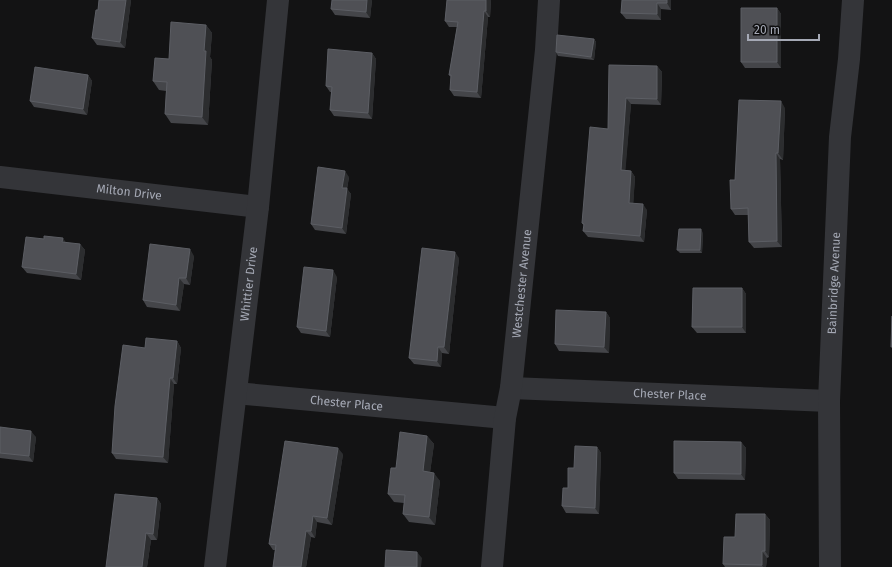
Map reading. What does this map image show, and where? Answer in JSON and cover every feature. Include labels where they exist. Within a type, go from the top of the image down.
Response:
[{"type":"street","name":"Whittier Drive","points":[[215,567],[258,206],[278,0]]},
{"type":"street","name":"Westchester Avenue","points":[[492,567],[505,418],[511,388],[550,0]]},
{"type":"street","name":"Bainbridge Avenue","points":[[830,567],[829,401],[840,137],[849,59],[853,0]]},
{"type":"street","name":"Milton Drive","points":[[0,177],[258,206]]},
{"type":"street","name":"Chester Place","points":[[511,388],[829,401]]},
{"type":"street","name":"Chester Place","points":[[236,393],[505,418]]},
{"type":"building","points":[[99,0],[126,0],[120,42],[92,38]]},
{"type":"building","points":[[332,0],[367,0],[366,12],[331,9]]},
{"type":"building","points":[[447,0],[486,0],[477,92],[450,90],[451,75],[449,75],[458,22],[445,21]]},
{"type":"building","points":[[622,0],[667,0],[667,3],[657,3],[657,14],[621,13]]},
{"type":"building","points":[[741,8],[777,8],[777,62],[741,62]]},
{"type":"building","points":[[171,22],[206,25],[202,117],[165,114],[167,82],[153,81],[155,58],[169,59]]},
{"type":"building","points":[[557,35],[594,39],[591,57],[556,52]]},
{"type":"building","points":[[328,49],[372,53],[368,113],[330,110],[332,87],[326,86]]},
{"type":"building","points":[[609,65],[657,66],[657,99],[626,98],[621,170],[631,171],[629,203],[643,204],[640,236],[583,231],[584,224],[582,223],[590,127],[608,129]]},
{"type":"building","points":[[35,67],[88,75],[83,109],[30,101]]},
{"type":"building","points":[[739,100],[781,101],[778,153],[776,153],[777,241],[749,242],[748,208],[731,209],[730,180],[735,180]]},
{"type":"building","points":[[318,167],[345,171],[342,188],[347,188],[342,228],[311,224]]},
{"type":"building","points":[[679,229],[701,229],[700,250],[677,250]]},
{"type":"building","points":[[44,236],[63,238],[62,242],[80,244],[76,274],[22,267],[26,237],[44,239]]},
{"type":"building","points":[[150,244],[190,249],[186,278],[179,278],[176,305],[143,300]]},
{"type":"building","points":[[422,248],[455,252],[444,347],[438,347],[437,361],[409,358]]},
{"type":"building","points":[[304,267],[333,270],[326,331],[297,327]]},
{"type":"building","points":[[693,288],[742,288],[742,327],[692,327]]},
{"type":"building","points":[[556,310],[606,312],[604,347],[555,344]]},
{"type":"building","points":[[892,316],[892,347],[891,347]]},
{"type":"building","points":[[146,338],[177,341],[173,378],[170,378],[163,457],[112,453],[115,406],[123,345],[145,348]]},
{"type":"building","points":[[0,427],[31,431],[29,456],[0,453]]},
{"type":"building","points":[[400,432],[427,436],[423,471],[434,473],[429,517],[403,514],[405,495],[388,494],[391,468],[396,468]]},
{"type":"building","points":[[285,441],[338,448],[327,518],[313,516],[311,531],[306,531],[301,567],[273,567],[276,545],[269,544]]},
{"type":"building","points":[[674,441],[741,442],[741,474],[674,473]]},
{"type":"building","points":[[575,446],[597,447],[595,508],[562,506],[563,488],[568,488],[568,468],[574,468]]},
{"type":"building","points":[[115,494],[157,498],[153,534],[146,533],[142,567],[106,567]]},
{"type":"building","points":[[736,514],[765,514],[765,551],[762,551],[762,565],[723,564],[724,537],[735,537]]},
{"type":"building","points":[[386,550],[417,552],[417,567],[385,567]]}]
